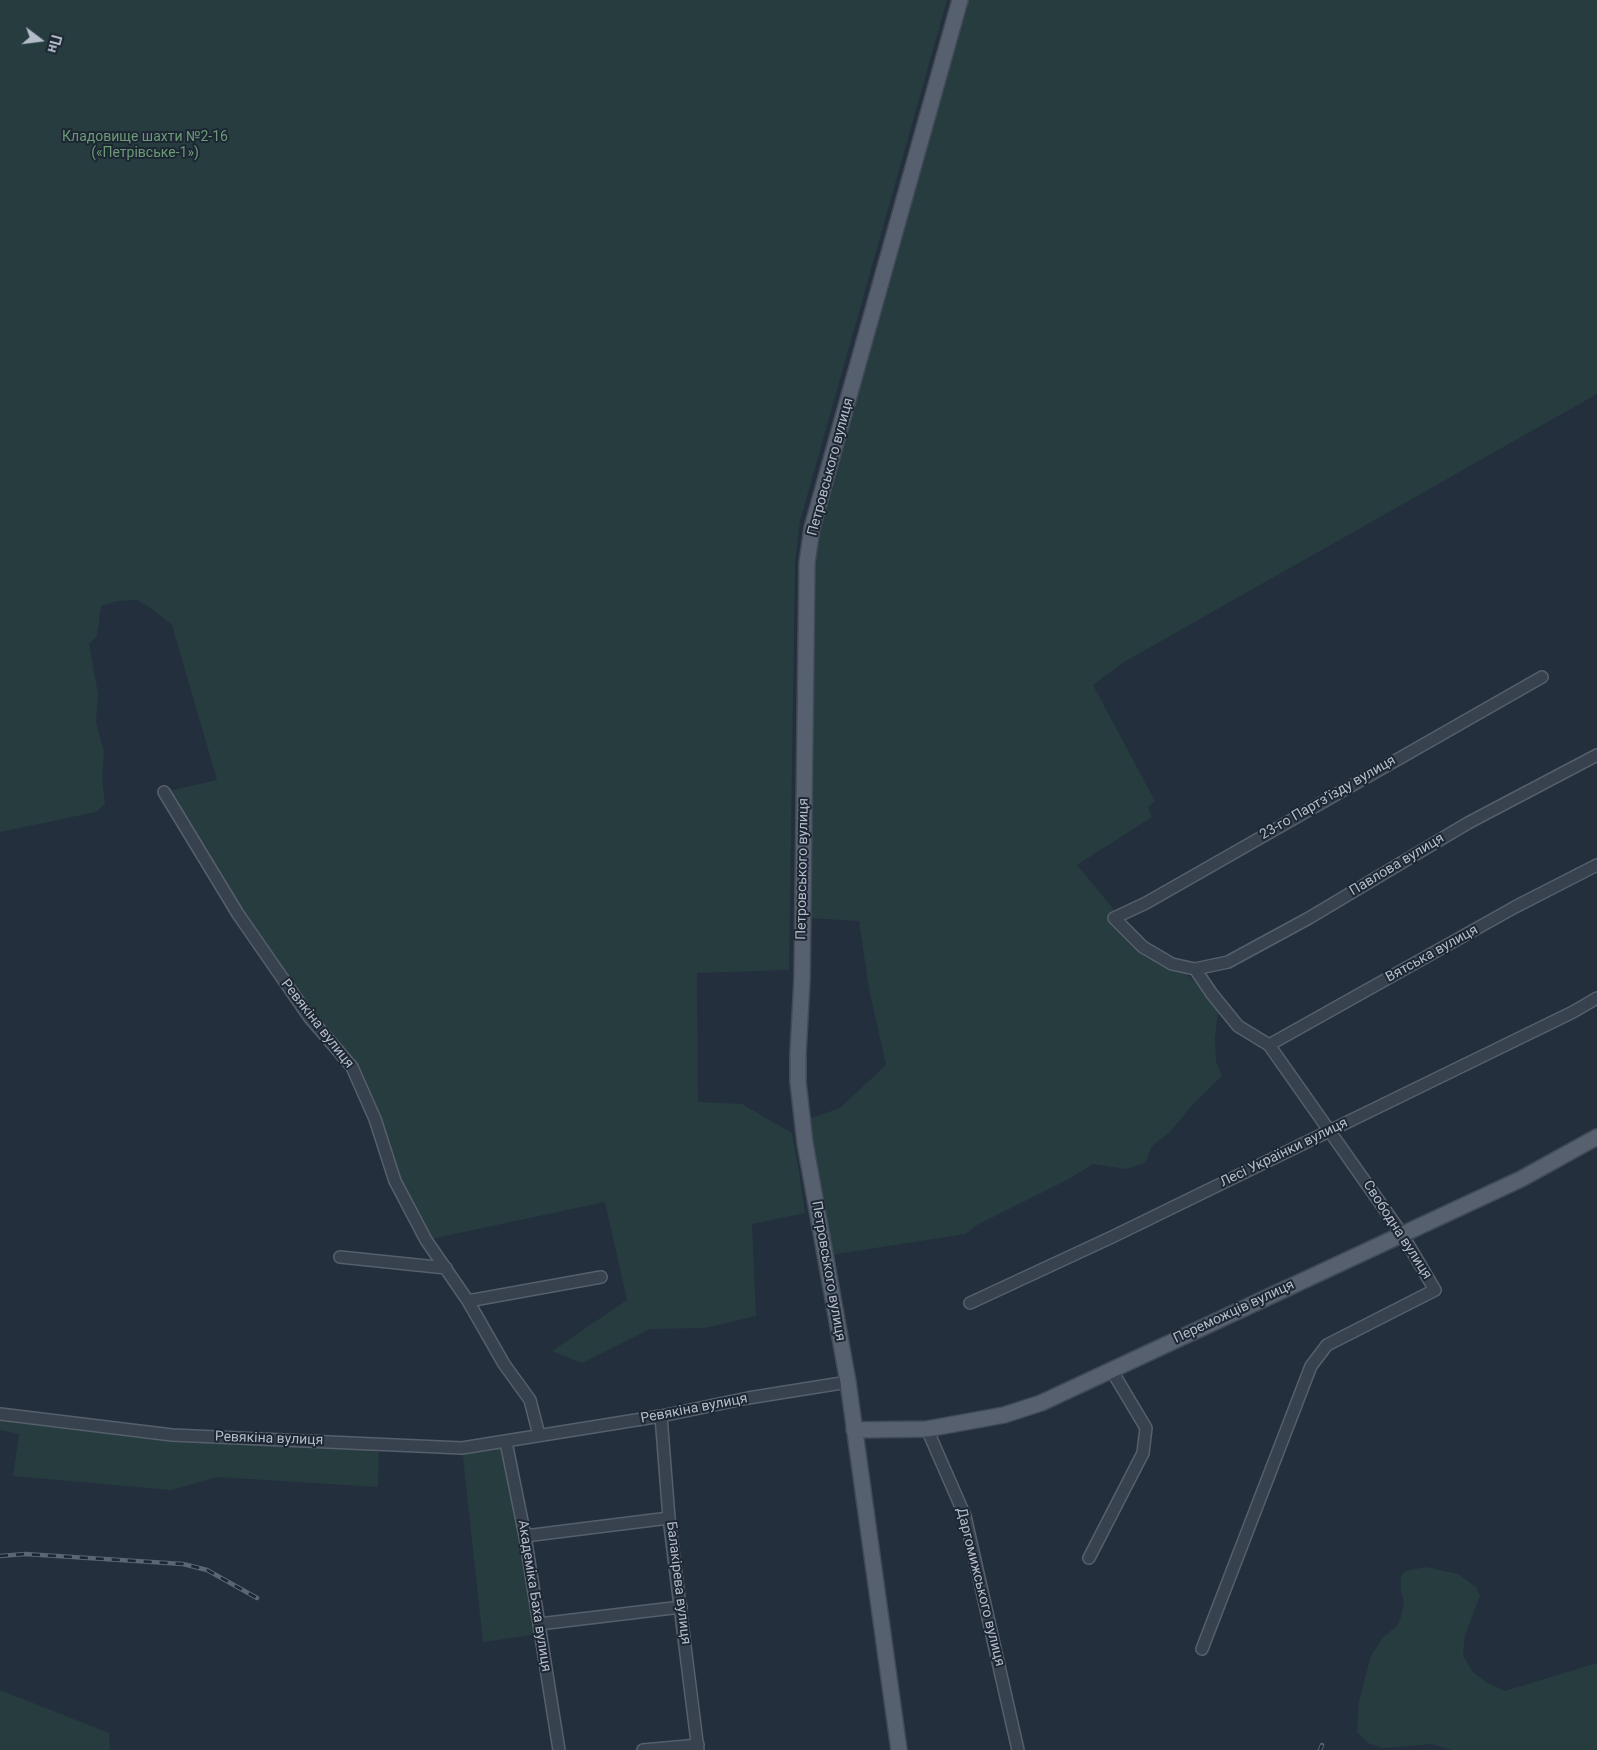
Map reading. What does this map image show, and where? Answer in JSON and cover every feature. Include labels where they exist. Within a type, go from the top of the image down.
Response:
[{"type":"main road","name":"Петровського вулиця","points":[[899,1750],[848,1382],[804,1143],[798,1082],[802,980],[807,563],[812,528],[960,0]]},
{"type":"main road","name":"Переможців вулиця","points":[[854,1430],[927,1429],[1004,1415],[1041,1403],[1521,1179],[1597,1137]]},
{"type":"street","name":"23-го Партз’їзду вулиця","points":[[1195,969],[1172,964],[1143,947],[1114,918],[1146,903],[1542,677]]},
{"type":"street","name":"Павлова вулиця","points":[[1195,969],[1228,962],[1309,918],[1468,823],[1597,756]]},
{"type":"street","name":"Ревякіна вулиця","points":[[164,792],[243,922],[310,1018],[352,1067],[375,1119],[395,1181],[426,1240],[468,1301],[504,1364],[530,1400],[539,1435]]},
{"type":"street","name":"Вятська вулиця","points":[[1269,1045],[1515,908],[1597,865]]},
{"type":"street","name":"Свободна вулиця","points":[[1195,969],[1238,1026],[1269,1045],[1402,1234],[1435,1290],[1327,1345],[1311,1366],[1202,1648]]},
{"type":"street","name":"Лесі Українки вулиця","points":[[970,1303],[1112,1237],[1330,1131],[1597,998]]},
{"type":"street","points":[[340,1257],[446,1268]]},
{"type":"street","points":[[468,1301],[602,1277]]},
{"type":"street","points":[[1089,1558],[1143,1453],[1144,1445],[1146,1428],[1112,1371]]},
{"type":"street","name":"Ревякіна вулиця","points":[[0,1414],[172,1435],[462,1448],[661,1416],[748,1398],[848,1382]]},
{"type":"street","name":"Балакірева вулиця","points":[[661,1416],[669,1518],[682,1607],[698,1747]]},
{"type":"street","name":"Даргомижського вулиця","points":[[927,1429],[965,1516],[1018,1750]]},
{"type":"street","name":"Академіка Баха вулиця","points":[[506,1442],[525,1536],[559,1750]]},
{"type":"street","points":[[525,1536],[669,1518]]},
{"type":"street","points":[[539,1624],[682,1607]]},
{"type":"street","points":[[643,1750],[698,1747]]},
{"type":"green space","name":"Кладовище шахти №2-16 («Петрівське-1»)","points":[[0,0],[947,0],[800,521],[795,562],[789,970],[697,973],[698,1102],[742,1104],[792,1133],[798,1166],[805,1213],[752,1224],[756,1316],[705,1328],[650,1329],[582,1363],[552,1351],[627,1300],[605,1202],[426,1240],[352,1067],[285,982],[164,792],[217,780],[172,625],[152,609],[137,600],[117,601],[101,606],[97,636],[89,644],[98,694],[96,722],[104,752],[102,777],[105,804],[96,812],[0,832]]},
{"type":"green space","points":[[967,0],[1597,0],[1597,394],[1124,662],[1093,685],[1155,801],[1148,807],[1152,817],[1077,865],[1126,924],[1200,986],[1218,1012],[1215,1039],[1216,1061],[1222,1076],[1194,1103],[1169,1133],[1152,1146],[1145,1163],[1126,1169],[1093,1164],[1069,1179],[977,1225],[965,1234],[831,1255],[809,1119],[840,1108],[886,1065],[869,989],[859,921],[809,918],[815,564],[819,524]]},
{"type":"green space","points":[[0,1414],[172,1435],[379,1443],[378,1487],[218,1477],[171,1490],[13,1476],[19,1434],[0,1430]]},
{"type":"green space","points":[[506,1442],[541,1634],[483,1642],[462,1448]]},
{"type":"green space","points":[[1426,1567],[1458,1574],[1476,1587],[1480,1596],[1465,1635],[1463,1656],[1473,1672],[1486,1682],[1505,1691],[1597,1663],[1597,1750],[1452,1750],[1432,1744],[1382,1748],[1368,1743],[1357,1732],[1359,1701],[1371,1656],[1383,1637],[1396,1627],[1401,1617],[1404,1602],[1401,1592],[1401,1576],[1404,1572]]},
{"type":"green space","points":[[0,1690],[109,1733],[110,1750],[0,1750]]},
{"type":"railway","points":[[0,1556],[25,1554],[183,1564],[207,1570],[257,1598]]},
{"type":"railway","points":[[1320,1750],[1322,1745]]}]
